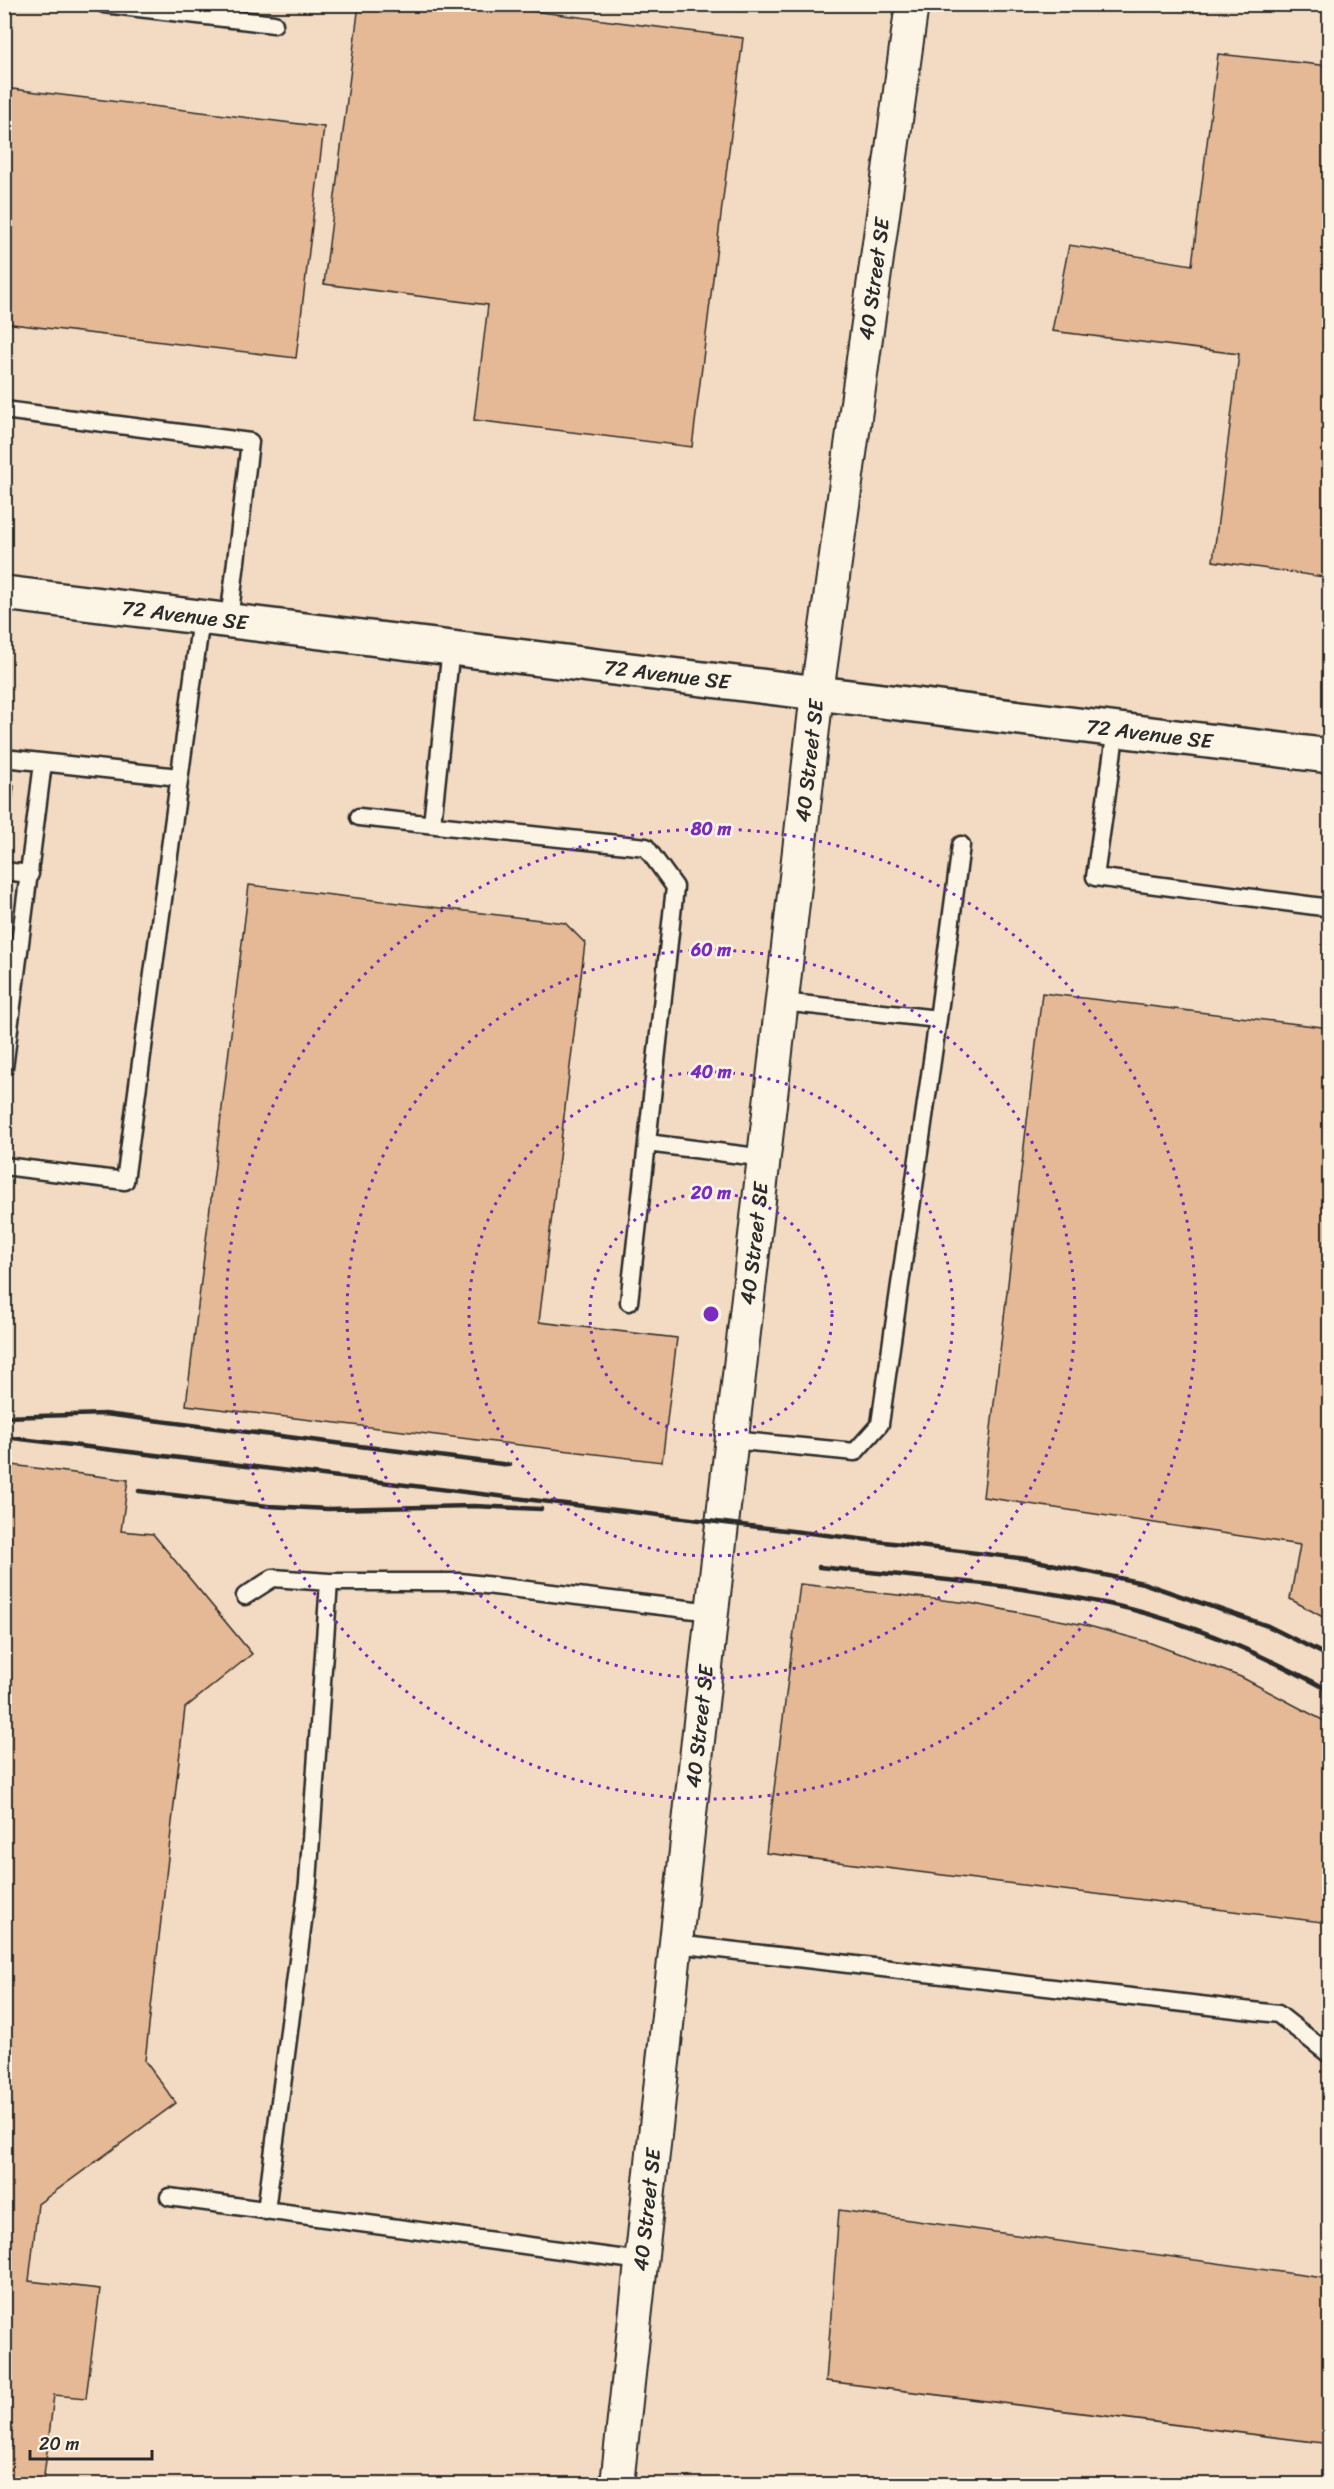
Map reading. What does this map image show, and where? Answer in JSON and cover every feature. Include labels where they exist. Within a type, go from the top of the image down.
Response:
[{"type":"street","name":"40 Street SE","points":[[617,2484],[731,1440],[817,693],[912,4]]},
{"type":"street","name":"72 Avenue SE","points":[[4,593],[1329,756]]},
{"type":"lane","points":[[104,4],[274,24]]},
{"type":"lane","points":[[4,410],[250,442],[215,620],[179,777],[125,1181],[4,1166]]},
{"type":"lane","points":[[432,824],[452,648]]},
{"type":"lane","points":[[1116,729],[1095,877],[1329,908]]},
{"type":"lane","points":[[4,758],[179,777]]},
{"type":"lane","points":[[4,1068],[43,763]]},
{"type":"lane","points":[[359,817],[646,847],[675,887],[629,1302]]},
{"type":"lane","points":[[731,1440],[855,1452],[880,1424],[961,845]]},
{"type":"lane","points":[[4,871],[30,874]]},
{"type":"lane","points":[[782,1002],[938,1019]]},
{"type":"lane","points":[[647,1143],[765,1158]]},
{"type":"lane","points":[[245,1596],[273,1578],[329,1582],[460,1582],[712,1612]]},
{"type":"lane","points":[[266,2211],[308,1882],[329,1582]]},
{"type":"lane","points":[[676,1944],[1278,2013],[1329,2055]]},
{"type":"lane","points":[[169,2197],[641,2261]]},
{"type":"shaded area","points":[[5,5],[1329,5],[1329,2484],[5,2484]]},
{"type":"building","points":[[359,4],[477,4],[743,38],[692,447],[474,420],[488,305],[324,284]]},
{"type":"building","points":[[1218,54],[1330,66],[1330,578],[1213,561],[1239,354],[1052,331],[1069,245],[1192,265]]},
{"type":"building","points":[[4,88],[324,127],[296,358],[4,323]]},
{"type":"building","points":[[4,785],[14,786],[9,827],[4,826]]},
{"type":"building","points":[[249,885],[565,923],[585,943],[539,1322],[677,1338],[662,1462],[186,1405]]},
{"type":"building","points":[[1042,993],[1330,1028],[1330,1621],[1290,1599],[1300,1545],[983,1497]]},
{"type":"building","points":[[4,1464],[128,1480],[121,1531],[153,1534],[252,1654],[185,1708],[145,2061],[176,2103],[38,2204],[29,2281],[100,2289],[86,2398],[54,2395],[43,2484],[4,2484]]},
{"type":"building","points":[[800,1584],[969,1603],[1085,1625],[1148,1642],[1241,1677],[1330,1724],[1330,1923],[766,1853]]},
{"type":"building","points":[[839,2210],[1330,2279],[1330,2444],[826,2381]]},
{"type":"railway","points":[[4,1417],[105,1414],[510,1465]]},
{"type":"railway","points":[[4,1437],[1027,1559],[1143,1583],[1268,1626],[1330,1657]]},
{"type":"railway","points":[[139,1491],[268,1506],[328,1509],[474,1506],[541,1509]]},
{"type":"railway","points":[[819,1567],[1001,1586],[1073,1597],[1138,1611],[1195,1629],[1250,1651],[1330,1691]]}]
